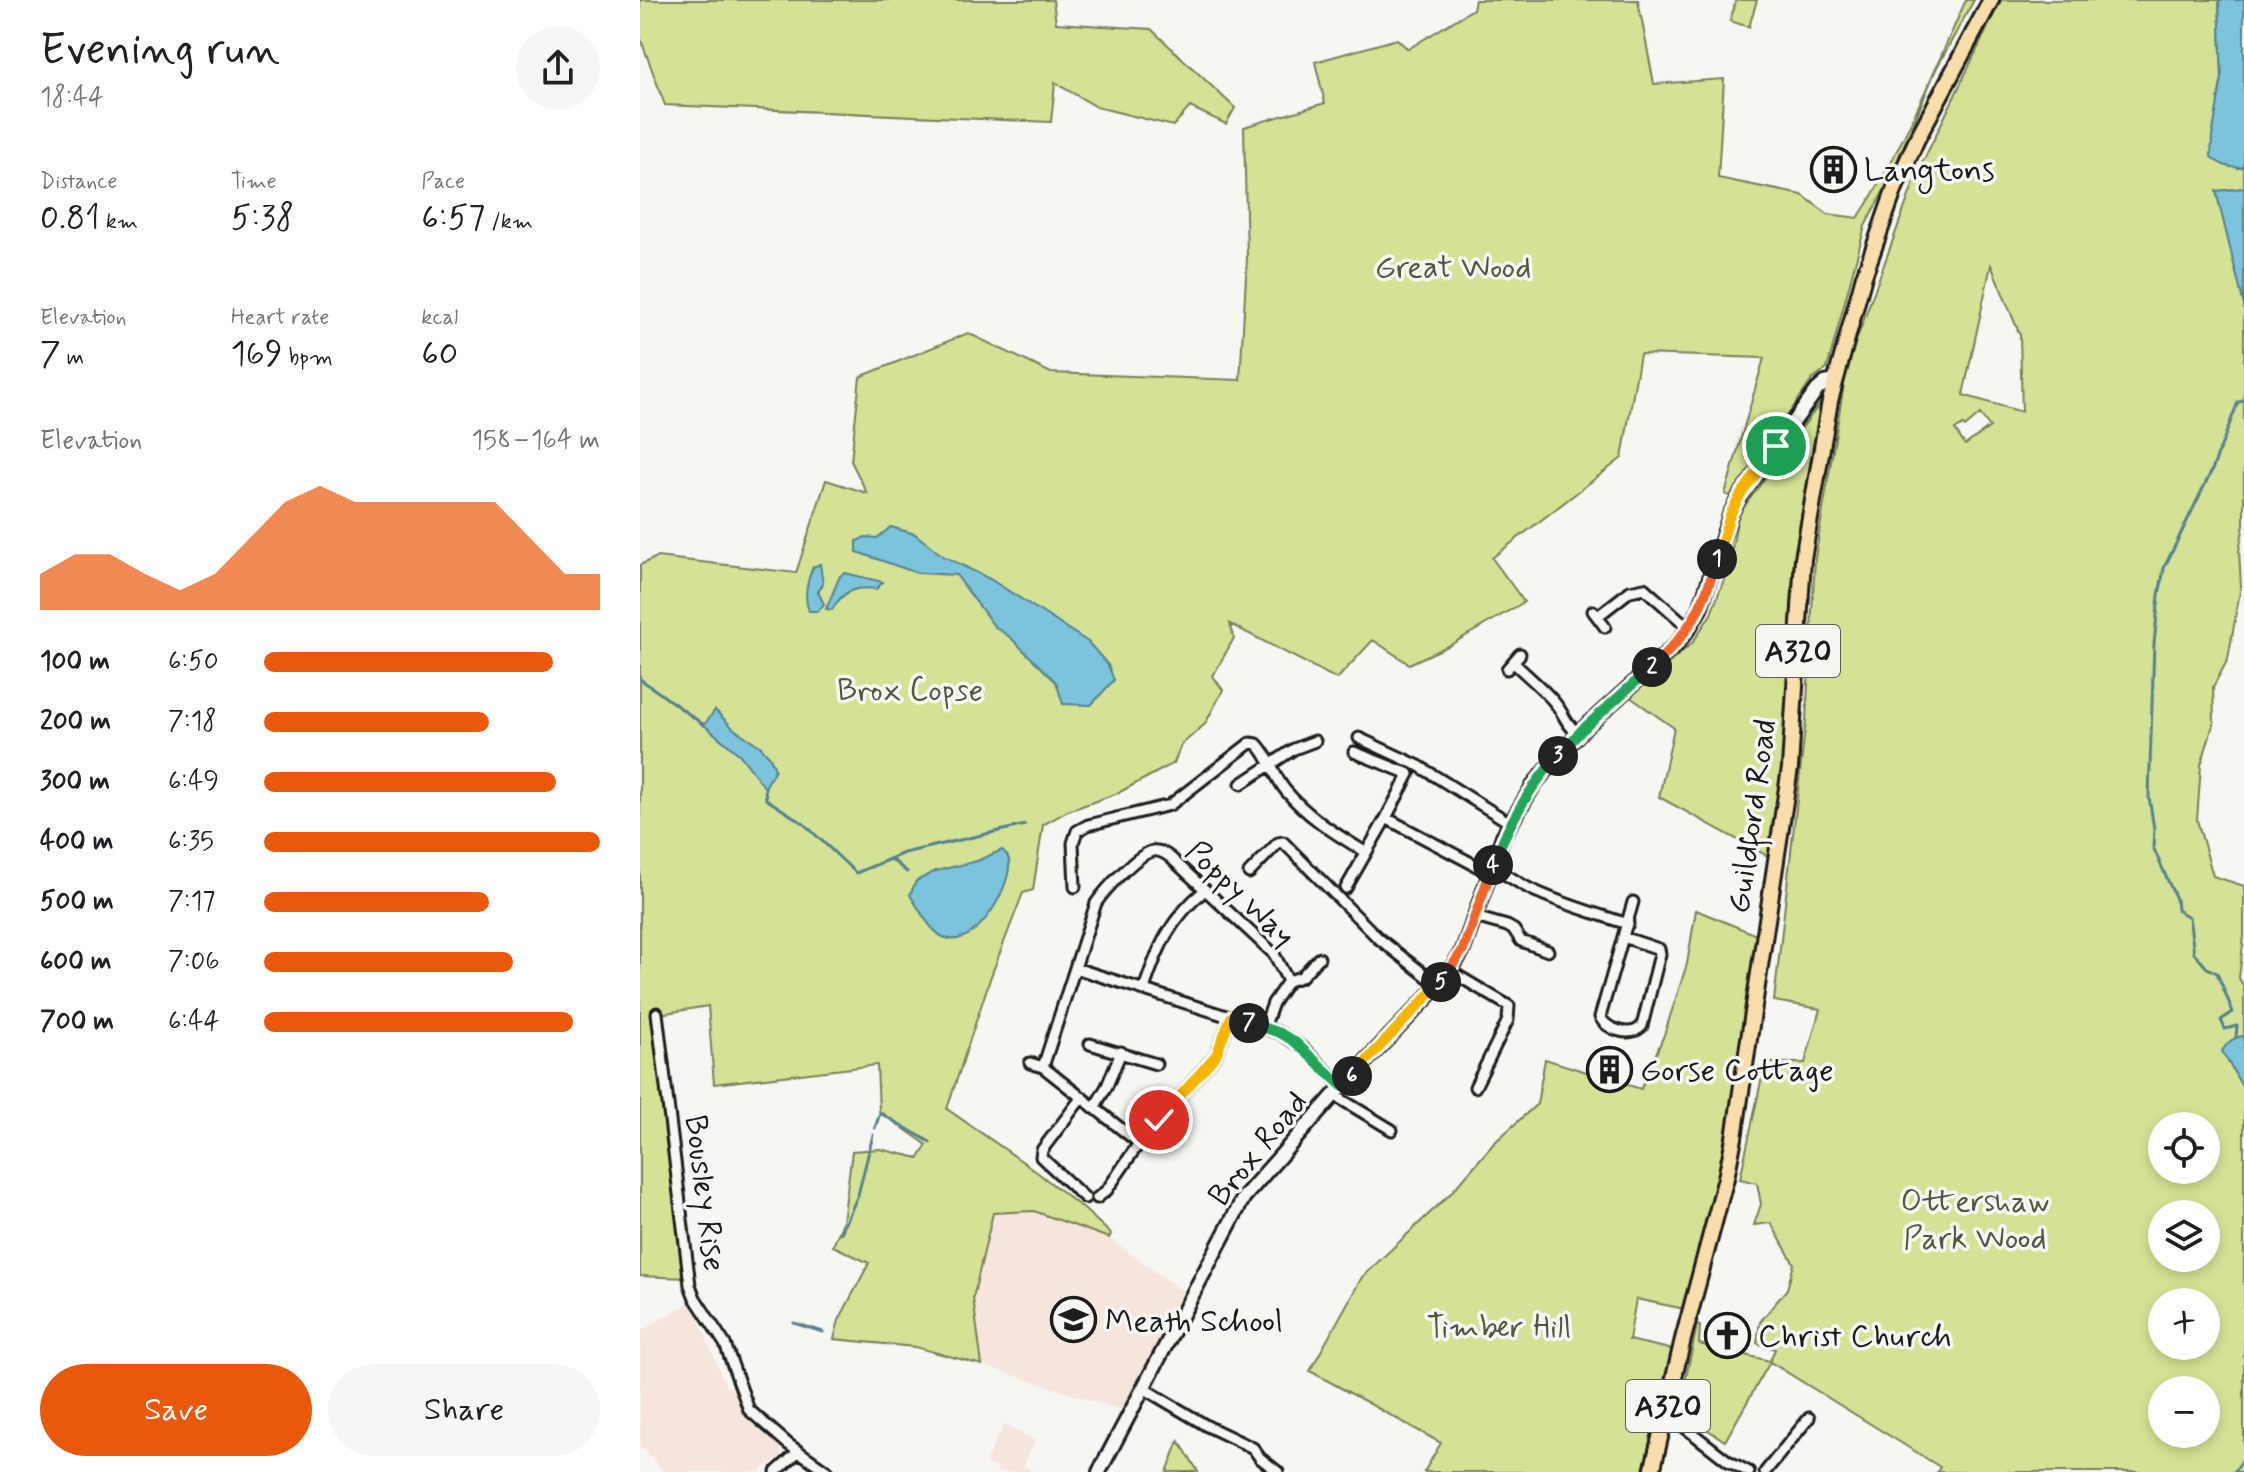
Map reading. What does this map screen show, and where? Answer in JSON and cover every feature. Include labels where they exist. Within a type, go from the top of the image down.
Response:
[{"type":"main road","name":"Guildford Road","points":[[1652,1472],[1683,1339],[1726,1178],[1735,1130],[1790,768],[1803,559],[1835,381],[1873,248],[1895,188],[1917,139],[1991,0]]},
{"type":"street","name":"Brox Road","points":[[1099,1472],[1244,1197],[1338,1090],[1450,971],[1463,950],[1510,823],[1535,783],[1578,734],[1676,645],[1689,628],[1700,609],[1730,515],[1740,496],[1812,396],[1825,383],[1835,381]]},
{"type":"street","points":[[1605,627],[1595,614],[1630,591],[1644,588],[1689,628]]},
{"type":"street","points":[[1513,662],[1558,706],[1567,724],[1578,734]]},
{"type":"street","points":[[1359,738],[1419,766],[1510,823]]},
{"type":"street","points":[[1241,784],[1294,749],[1315,741]]},
{"type":"street","points":[[1075,887],[1073,843],[1074,834],[1081,827],[1170,805],[1250,743],[1261,747],[1286,790],[1313,820],[1365,852]]},
{"type":"street","points":[[1346,888],[1409,774],[1354,752]]},
{"type":"street","points":[[1386,818],[1491,871],[1506,873],[1522,886],[1540,894],[1628,924]]},
{"type":"street","points":[[1249,873],[1278,843],[1283,842],[1378,938],[1438,985]]},
{"type":"street","name":"Poppy Way","points":[[1075,968],[1096,903],[1105,890],[1152,851],[1158,851],[1171,858],[1274,954],[1288,981]]},
{"type":"street","points":[[1144,989],[1158,947],[1182,914],[1205,890]]},
{"type":"street","points":[[1623,937],[1651,945],[1659,949],[1660,954],[1642,1026],[1631,1033],[1610,1027],[1600,1017],[1633,902]]},
{"type":"street","points":[[1475,917],[1507,926],[1521,941],[1548,951]]},
{"type":"street","name":"Poppy Way","points":[[1264,1028],[1273,1003],[1288,981],[1301,977],[1319,958]]},
{"type":"street","points":[[1043,1067],[1075,968],[1280,1033],[1295,1042],[1338,1090],[1392,1127]]},
{"type":"street","points":[[1450,971],[1509,1006],[1508,1020],[1475,1087]]},
{"type":"street","name":"Bousley Rise","points":[[657,1013],[690,1285],[725,1344],[749,1410],[798,1452],[828,1472]]},
{"type":"street","points":[[1097,1198],[1107,1190],[1139,1143],[1216,1055],[1231,1017]]},
{"type":"street","points":[[1090,1044],[1156,1064]]},
{"type":"street","points":[[1094,1108],[1121,1052]]},
{"type":"street","points":[[1030,1063],[1043,1067],[1139,1143]]},
{"type":"street","points":[[1082,1097],[1042,1150],[1041,1157],[1085,1198]]},
{"type":"street","points":[[1143,1388],[1207,1426],[1253,1448],[1278,1472]]},
{"type":"street","points":[[1666,1417],[1683,1426],[1728,1461],[1749,1472]]},
{"type":"street","points":[[1765,1472],[1809,1418]]},
{"type":"street","points":[[776,1472],[798,1452]]},
{"type":"shaded area","name":"Meath School","points":[[1034,1211],[1109,1238],[1182,1291],[1184,1299],[1121,1410],[982,1365],[973,1298],[993,1213]]},
{"type":"shaded area","points":[[691,1301],[726,1386],[733,1390],[757,1428],[781,1448],[781,1456],[759,1472],[664,1472],[643,1448],[640,1450],[640,1332]]},
{"type":"shaded area","points":[[1004,1425],[1035,1440],[1023,1466],[1034,1472],[997,1472],[998,1469],[985,1463]]},
{"type":"green space","points":[[640,0],[1053,0],[1056,23],[1151,29],[1235,108],[1226,124],[1190,107],[1173,126],[1097,107],[1055,83],[1051,122],[665,105],[640,37]]},
{"type":"green space","points":[[1475,0],[1638,0],[1654,84],[1724,79],[1718,178],[1802,195],[1828,214],[1858,218],[1903,139],[1966,0],[1974,0],[1936,69],[1890,179],[1865,226],[1827,369],[1812,380],[1731,497],[1725,494],[1764,358],[1640,354],[1622,458],[1492,558],[1524,602],[1450,645],[1409,664],[1373,640],[1337,679],[1230,624],[1234,638],[1213,676],[1223,690],[1205,724],[1181,745],[1174,763],[1118,793],[1068,811],[1043,825],[1033,890],[1023,893],[991,976],[947,1109],[1033,1169],[1111,1234],[1109,1238],[1034,1211],[993,1213],[973,1298],[982,1365],[915,1347],[834,1339],[839,1320],[869,1263],[833,1246],[843,1222],[852,1151],[880,1149],[919,1158],[927,1145],[879,1111],[877,1065],[714,1084],[708,1006],[654,1015],[670,1167],[686,1278],[640,1276],[640,565],[657,557],[796,573],[826,480],[867,493],[851,461],[860,377],[968,333],[1051,373],[1240,380],[1247,259],[1244,127],[1325,103],[1315,62],[1397,39],[1408,49],[1473,9]]},
{"type":"green space","points":[[1736,0],[1757,0],[1749,27],[1730,21]]},
{"type":"green space","name":"Ottershaw Park Wood","points":[[2001,0],[2219,0],[2222,78],[2218,98],[2238,168],[2244,167],[2244,188],[2217,191],[2244,305],[2244,525],[2239,551],[2241,586],[2228,659],[2213,687],[2214,722],[2201,765],[2197,820],[2213,876],[2244,886],[2244,936],[2239,978],[2244,987],[2244,1036],[2231,1040],[2223,1051],[2244,1090],[2244,1472],[1937,1472],[1940,1467],[1770,1362],[1725,1441],[1679,1411],[1697,1325],[1700,1326],[1699,1344],[1770,1361],[1775,1349],[1757,1343],[1760,1322],[1787,1289],[1794,1264],[1771,1223],[1754,1225],[1761,1204],[1757,1183],[1740,1179],[1765,1063],[1805,1063],[1820,1009],[1774,1001],[1806,720],[1815,558],[1847,366],[1917,174]],"holes":[[[1991,265],[2020,335],[2022,412],[1963,395]],[[1980,414],[1990,427],[1965,445],[1955,430],[1963,425],[1965,427]]]},
{"type":"green space","points":[[1821,402],[1794,558],[1782,780],[1771,858],[1659,797],[1674,728],[1630,697],[1693,642],[1711,614],[1729,566],[1738,515]]},
{"type":"green space","name":"Timber Hill","points":[[1696,910],[1759,936],[1751,970],[1725,1155],[1685,1309],[1636,1299],[1629,1340],[1674,1350],[1644,1472],[1424,1472],[1441,1443],[1310,1371],[1362,1277],[1450,1194],[1494,1143],[1537,1104],[1545,1059],[1641,1089],[1664,1035],[1687,964]]},
{"type":"green space","points":[[1179,1441],[1196,1468],[1198,1472],[1167,1472]]},
{"type":"water","points":[[2219,0],[2244,0],[2244,167],[2226,166],[2211,157],[2222,78]]},
{"type":"water","points":[[2244,188],[2244,305],[2216,191]]},
{"type":"water","points":[[891,527],[915,534],[943,556],[990,579],[1088,642],[1108,665],[1114,680],[1091,705],[1063,704],[1056,682],[1011,638],[994,626],[956,575],[917,573],[857,552],[857,541],[865,537],[877,538]]},
{"type":"water","points":[[820,564],[823,584],[818,592],[824,604],[818,611],[809,611],[806,600],[808,583],[813,567]]},
{"type":"water","points":[[845,573],[883,582],[876,589],[850,591],[840,598],[832,610],[826,609],[840,576]]},
{"type":"water","points":[[715,710],[770,757],[775,769],[765,788],[740,755],[704,725]]},
{"type":"water","points":[[1002,850],[1009,858],[1008,872],[1004,887],[986,918],[961,938],[948,939],[935,931],[910,895],[916,881],[936,871],[977,861]]},
{"type":"water","points":[[2244,1036],[2244,1090],[2222,1051],[2231,1040]]},
{"type":"waterway","points":[[2236,1037],[2237,1026],[2225,1029],[2221,1020],[2233,1012],[2217,973],[2207,968],[2194,953],[2189,917],[2177,910],[2176,899],[2153,847],[2154,829],[2149,797],[2154,644],[2164,568],[2212,470],[2238,402],[2244,401]]},
{"type":"waterway","points":[[640,679],[704,725]]},
{"type":"waterway","points":[[765,788],[766,799],[803,823],[856,873],[904,853],[1025,825]]},
{"type":"waterway","points":[[891,859],[907,872]]},
{"type":"waterway","points":[[875,1128],[880,1113],[930,1142]]},
{"type":"waterway","points":[[841,1233],[858,1195],[873,1135]]},
{"type":"waterway","points":[[794,1323],[823,1332]]},
{"type":"waterway","points":[[2234,1472],[2244,1458]]},
{"type":"place","name":"Langtons","points":[[1833,169]]},
{"type":"place","name":"Gorse Cottage","points":[[1609,1069]]},
{"type":"place","name":"Meath School","points":[[1074,1320]]},
{"type":"place","name":"Christ Church","points":[[1727,1335]]},
{"type":"route","points":[[1159,1120],[1216,1055],[1231,1017],[1280,1033],[1295,1042],[1342,1086],[1442,982],[1463,950],[1513,816],[1546,769],[1578,734],[1676,645],[1689,628],[1713,574],[1730,515],[1776,446]]},
{"type":"park label","name":"Great Wood","points":[[1453,266]]},
{"type":"park label","name":"Brox Copse","points":[[910,689]]}]
